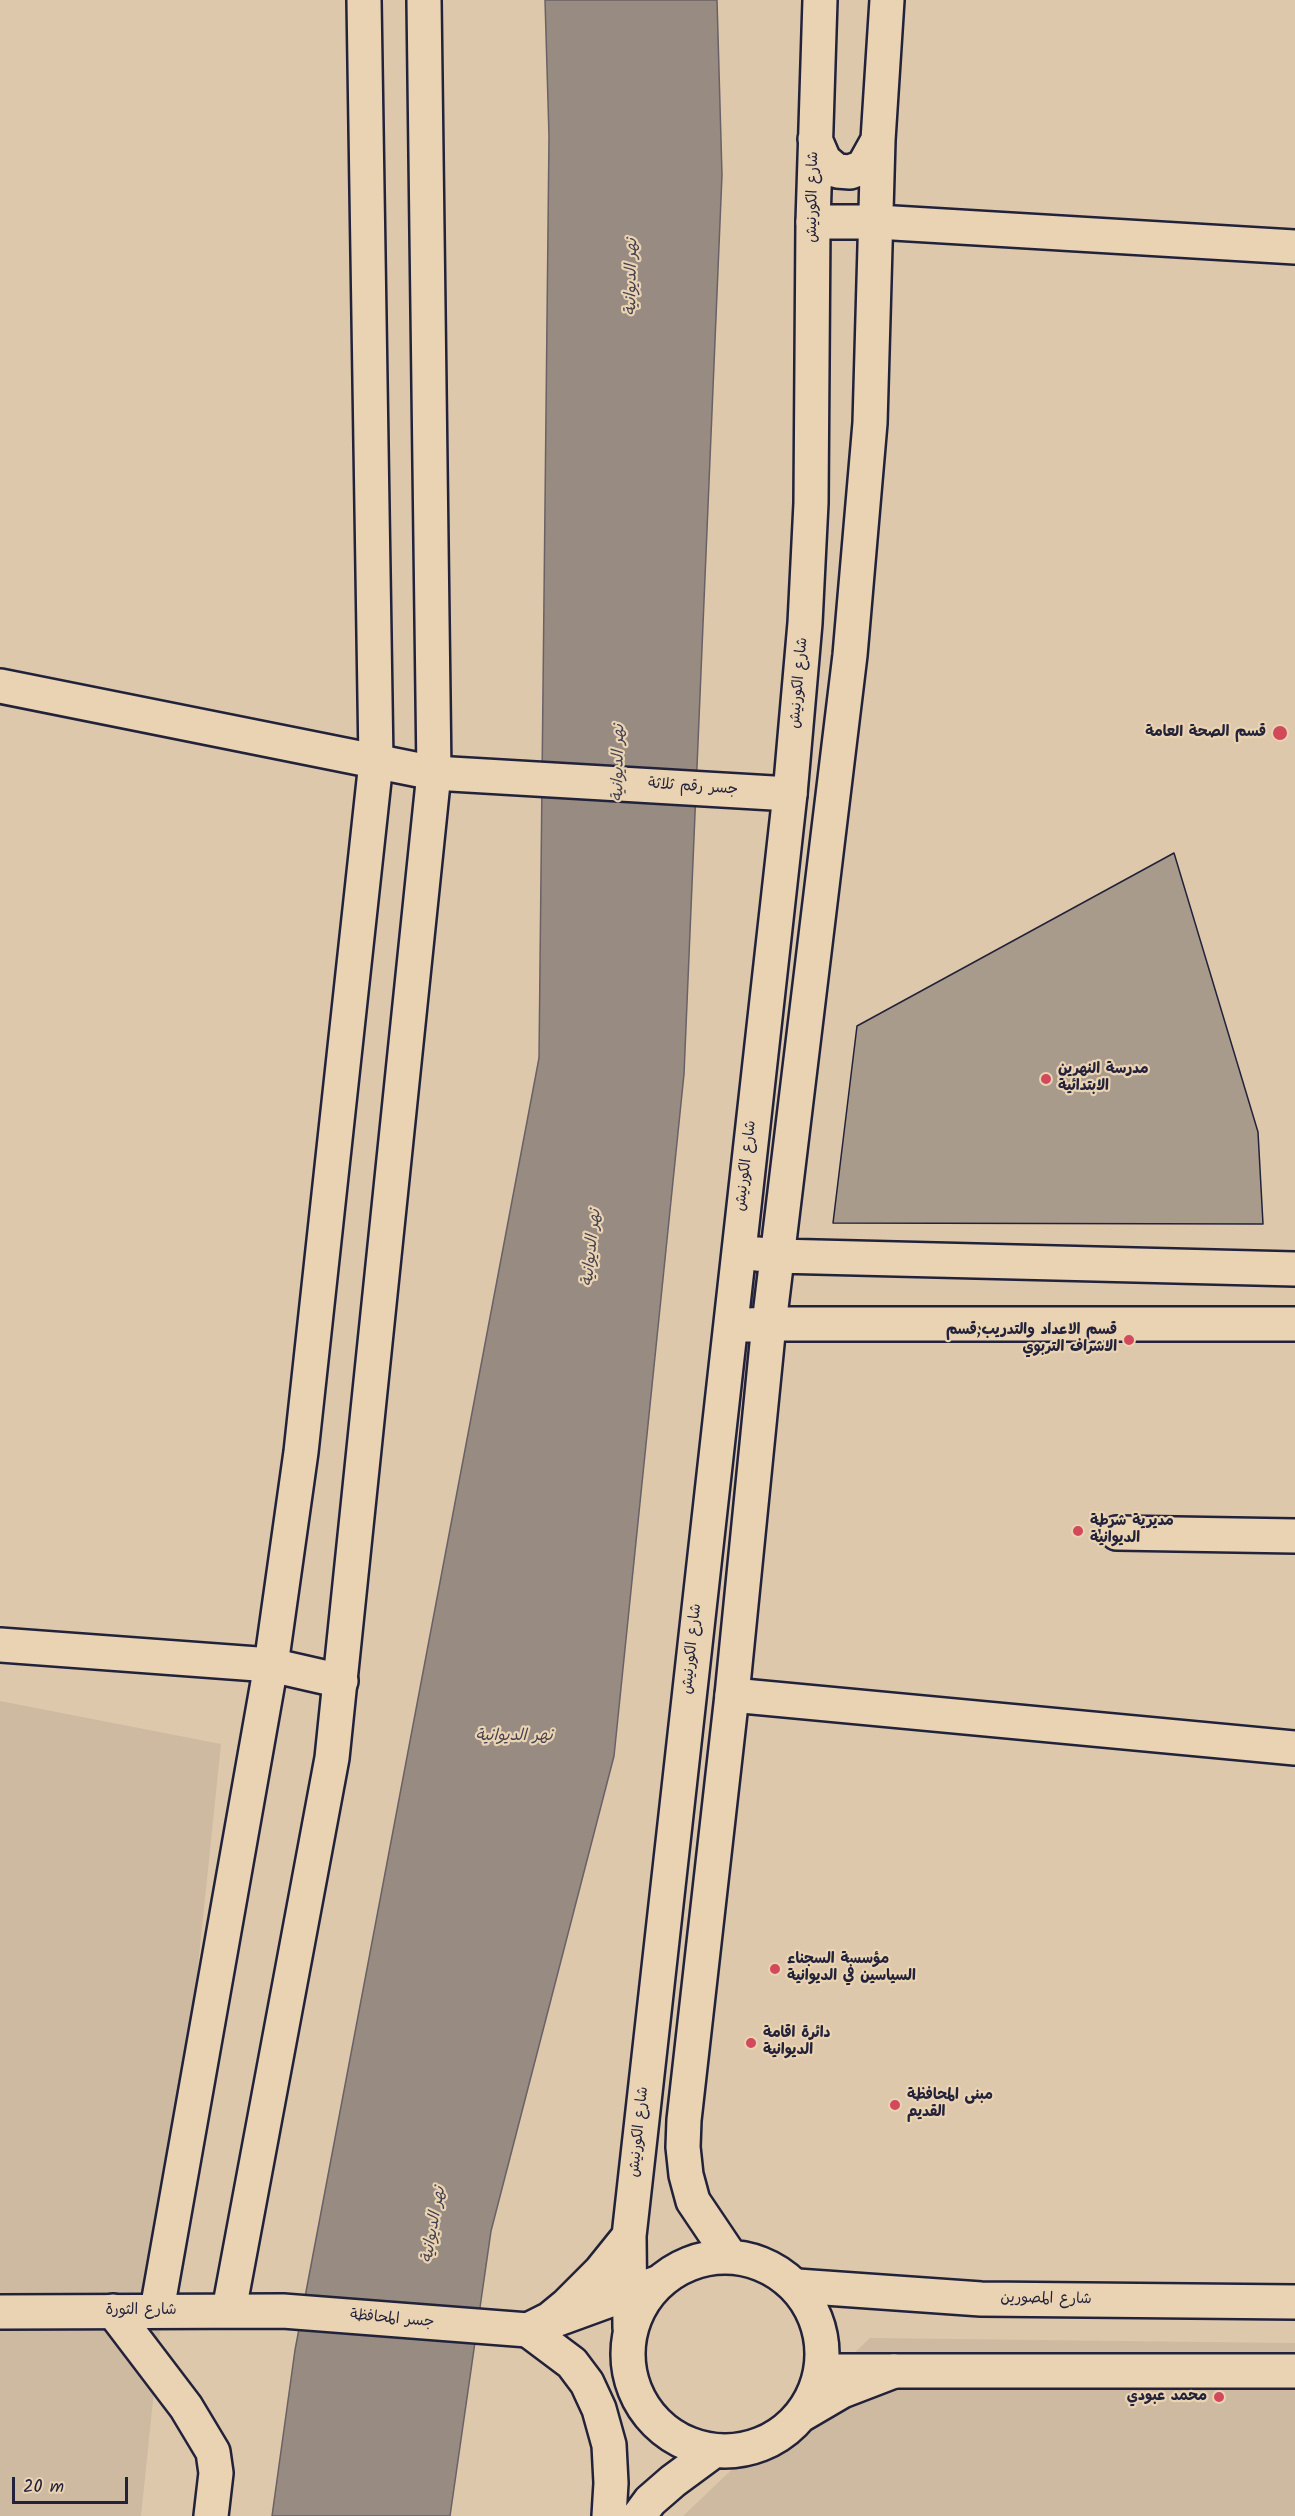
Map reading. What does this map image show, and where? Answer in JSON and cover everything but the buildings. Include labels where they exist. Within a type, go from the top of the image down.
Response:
[{"type":"main road","points":[[157,2310],[271,1665],[301,1452],[376,762],[364,0]]},
{"type":"main road","points":[[230,2310],[332,1758],[434,773],[424,0]]},
{"type":"main road","name":"شارع الكورنيش","points":[[643,2289],[629,2236],[698,1602],[731,1327],[779,793],[805,623],[811,502],[813,222],[820,0]]},
{"type":"main road","points":[[730,2256],[693,2201],[686,2175],[683,2147],[684,2120],[732,1695],[769,1323],[850,655],[870,423],[878,140],[887,0]]},
{"type":"main road","points":[[815,139],[824,160],[837,171],[850,172],[863,167],[878,140]]},
{"type":"main road","points":[[813,222],[877,222],[1295,246]]},
{"type":"main road","name":"جسر رقم ثلاثة","points":[[0,686],[434,773],[779,793]]},
{"type":"main road","points":[[737,1251],[777,1256],[1295,1269]]},
{"type":"main road","points":[[731,1327],[769,1323],[1295,1324]]},
{"type":"main road","points":[[1117,1533],[1295,1536]]},
{"type":"main road","points":[[0,1645],[271,1665],[341,1682]]},
{"type":"main road","points":[[732,1695],[1295,1748]]},
{"type":"main road","points":[[515,2329],[550,2319],[600,2272],[629,2236]]},
{"type":"main road","points":[[515,2329],[643,2289],[678,2267],[704,2259],[730,2256],[753,2261],[785,2276],[797,2286],[816,2320],[821,2341],[822,2371],[815,2390],[801,2415]]},
{"type":"main road","name":"شارع المصورين","points":[[797,2286],[981,2299],[1295,2302]]},
{"type":"main road","points":[[643,2289],[641,2304],[630,2328],[628,2340],[628,2368],[636,2395],[652,2419],[673,2437],[694,2448],[711,2452],[755,2447],[780,2434],[801,2415],[842,2391],[894,2371]]},
{"type":"main road","points":[[113,2311],[186,2407],[213,2452],[216,2473],[211,2516]]},
{"type":"main road","name":"شارع الثورة","points":[[0,2312],[283,2311]]},
{"type":"main road","name":"جسر المحافظة","points":[[283,2311],[515,2329]]},
{"type":"main road","points":[[515,2329],[572,2363],[587,2383],[609,2445],[611,2484],[609,2516]]},
{"type":"main road","points":[[822,2371],[1295,2371]]},
{"type":"main road","points":[[639,2516],[650,2501],[711,2452]]},
{"type":"shaded area","points":[[0,1701],[221,1744],[141,2516],[0,2516]]},
{"type":"shaded area","points":[[870,2338],[1295,2343],[1295,2516],[683,2516]]},
{"type":"water","name":"نهر الديوانية","points":[[545,0],[717,0],[722,175],[684,1074],[614,1756],[491,2231],[450,2516],[272,2516],[295,2350],[539,1058],[549,136]]},
{"type":"place","name":"قسم الصحة العامة","points":[[1280,733]]},
{"type":"place","name":"مدرسة النهرين الابتدائية","points":[[1046,1079]]},
{"type":"place","name":"قسم الاعداد والتدريب;قسم الاشراف التربوي","points":[[1129,1340]]},
{"type":"place","name":"مديرية شرطة الديوانية","points":[[1078,1531]]},
{"type":"place","name":"مؤسسة السجناء السياسين في الديوانية","points":[[775,1969]]},
{"type":"place","name":"دائرة اقامة الديوانية","points":[[751,2043]]},
{"type":"place","name":"مبنى المحافظة القديم","points":[[895,2105]]},
{"type":"place","name":"محمد عبودي","points":[[1219,2397]]}]
